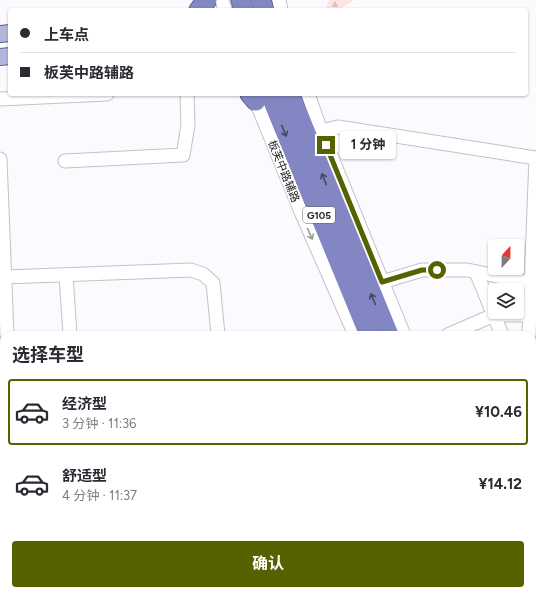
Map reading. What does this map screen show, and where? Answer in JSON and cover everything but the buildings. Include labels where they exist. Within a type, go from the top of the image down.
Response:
[{"type":"highway","name":"G105","points":[[257,96],[367,331]]},
{"type":"highway","name":"G105","points":[[291,96],[387,331]]},
{"type":"street","points":[[0,99],[64,96]]},
{"type":"street","points":[[64,161],[183,155],[188,125],[187,96]]},
{"type":"street","name":"板芙中路辅路","points":[[257,96],[301,212],[353,331]]},
{"type":"street","name":"G105","points":[[309,96],[321,131],[402,331]]},
{"type":"street","points":[[321,131],[338,128],[536,158],[534,268],[531,283],[533,315],[530,331]]},
{"type":"street","points":[[0,159],[2,247],[7,331]]},
{"type":"street","points":[[534,216],[536,238]]},
{"type":"street","points":[[3,269],[66,275],[191,270],[203,274],[213,283],[218,331]]},
{"type":"street","points":[[382,282],[422,270],[467,270],[531,283]]},
{"type":"street","points":[[476,272],[488,301]]},
{"type":"street","points":[[66,275],[70,331]]},
{"type":"street","points":[[457,331],[488,318]]},
{"type":"street","points":[[496,319],[500,331]]},
{"type":"green space","points":[[329,0],[354,0],[341,8],[326,8]]},
{"type":"route","points":[[326,145],[382,282],[422,270],[437,270]]}]
